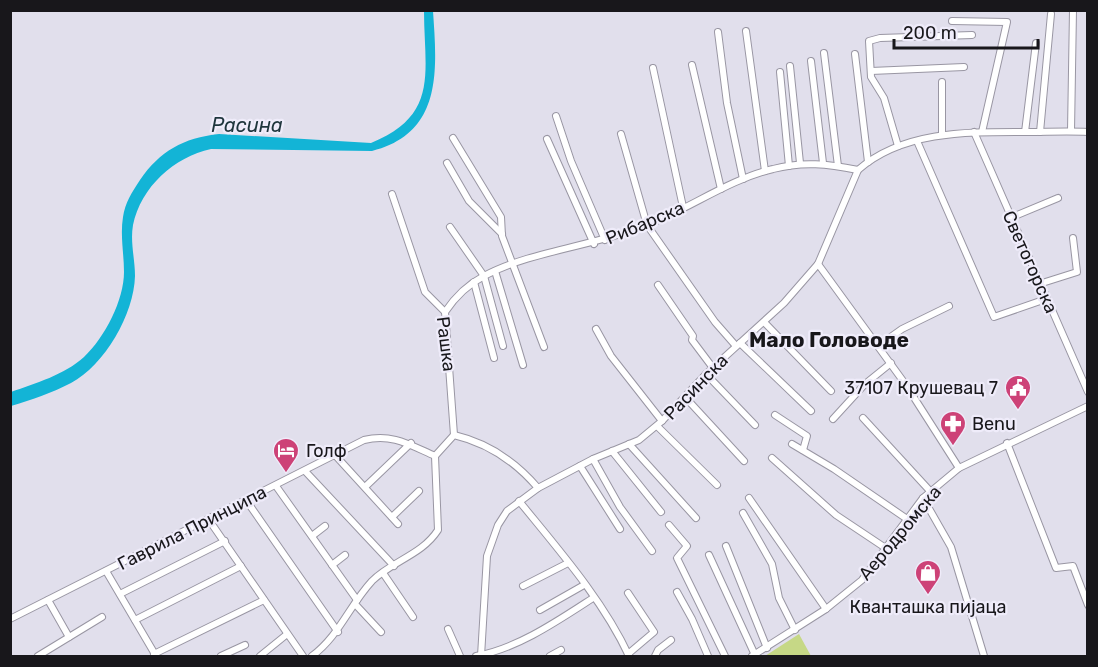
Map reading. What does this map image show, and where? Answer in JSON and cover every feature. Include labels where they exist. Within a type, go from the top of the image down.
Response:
[{"type":"street","points":[[1071,131],[1073,10]]},
{"type":"street","points":[[1040,132],[1051,14]]},
{"type":"street","points":[[952,21],[1007,22],[982,132]]},
{"type":"street","points":[[746,31],[765,171]]},
{"type":"street","points":[[718,32],[727,103],[743,179]]},
{"type":"street","points":[[898,146],[884,98],[872,79],[869,44],[871,40],[972,35]]},
{"type":"street","points":[[1024,132],[1036,44]]},
{"type":"street","points":[[824,53],[838,166]]},
{"type":"street","points":[[855,54],[868,162]]},
{"type":"street","points":[[811,61],[823,163]]},
{"type":"street","points":[[692,65],[721,189]]},
{"type":"street","points":[[790,66],[800,164]]},
{"type":"street","points":[[871,71],[964,67]]},
{"type":"street","points":[[653,68],[683,207]]},
{"type":"street","points":[[780,72],[789,166]]},
{"type":"street","points":[[942,82],[942,134]]},
{"type":"street","points":[[556,116],[575,170],[605,240]]},
{"type":"street","name":"Светогорска","points":[[974,132],[1088,392]]},
{"type":"street","name":"Расинска","points":[[479,656],[487,556],[498,525],[507,511],[538,488],[593,459],[639,440],[660,423],[706,374],[764,322],[818,264],[858,170],[898,146],[942,134],[1088,132]]},
{"type":"street","points":[[621,134],[647,225],[715,322],[811,411]]},
{"type":"street","points":[[453,138],[501,217],[502,234],[544,347]]},
{"type":"street","points":[[547,139],[594,244]]},
{"type":"street","points":[[917,141],[994,317],[1046,298]]},
{"type":"street","points":[[447,163],[469,201],[502,234]]},
{"type":"street","name":"Рибарска","points":[[445,312],[455,297],[474,282],[495,271],[594,244],[647,225],[721,189],[765,171],[800,164],[823,163],[858,170]]},
{"type":"street","name":"Рашка","points":[[392,194],[425,292],[445,312],[454,435]]},
{"type":"street","points":[[1010,218],[1058,198]]},
{"type":"street","points":[[450,227],[484,276],[503,346]]},
{"type":"street","points":[[1039,284],[1077,272],[1073,238]]},
{"type":"street","points":[[818,264],[891,363],[959,468]]},
{"type":"street","points":[[495,271],[523,365]]},
{"type":"street","points":[[474,282],[494,358]]},
{"type":"street","points":[[658,285],[693,336],[692,340],[713,368]]},
{"type":"street","points":[[878,346],[903,329],[949,306]]},
{"type":"street","points":[[764,322],[831,391]]},
{"type":"street","points":[[596,330],[611,356],[660,423],[717,485]]},
{"type":"street","points":[[833,419],[865,384],[891,363]]},
{"type":"street","points":[[706,374],[755,425]]},
{"type":"street","points":[[685,397],[744,461]]},
{"type":"street","name":"Аеродромска","points":[[753,656],[826,609],[862,580],[923,498],[959,468],[1088,406]]},
{"type":"street","points":[[775,415],[807,436],[804,450]]},
{"type":"street","points":[[863,418],[930,491]]},
{"type":"street","points":[[312,657],[338,632],[356,602],[374,580],[418,550],[438,530],[435,456],[454,435],[472,439],[501,454],[514,463],[538,488]]},
{"type":"street","name":"Гаврила Принципа","points":[[10,619],[364,440],[391,437],[411,443],[435,456]]},
{"type":"street","points":[[365,487],[411,443]]},
{"type":"street","points":[[1007,443],[1056,568],[1073,566],[1088,605]]},
{"type":"street","points":[[629,444],[696,518]]},
{"type":"street","points":[[792,444],[907,519]]},
{"type":"street","points":[[612,451],[661,512]]},
{"type":"street","points":[[335,455],[398,524]]},
{"type":"street","points":[[772,458],[837,515],[887,549]]},
{"type":"street","points":[[593,459],[620,507],[652,551]]},
{"type":"street","points":[[580,466],[620,529]]},
{"type":"street","points":[[305,471],[394,566]]},
{"type":"street","points":[[276,486],[356,602],[381,632]]},
{"type":"street","points":[[392,517],[419,491]]},
{"type":"street","points":[[749,498],[826,609]]},
{"type":"street","points":[[923,498],[951,547],[984,657]]},
{"type":"street","points":[[246,500],[338,632]]},
{"type":"street","points":[[519,501],[584,585],[619,634],[629,655],[654,632],[628,593]]},
{"type":"street","points":[[743,513],[772,564],[779,598],[795,630]]},
{"type":"street","points":[[209,520],[303,657]]},
{"type":"street","points":[[669,525],[687,546],[677,558],[725,657]]},
{"type":"street","points":[[312,536],[325,526]]},
{"type":"street","points":[[120,594],[225,541]]},
{"type":"street","points":[[726,546],[767,648]]},
{"type":"street","points":[[332,565],[345,555]]},
{"type":"street","points":[[710,555],[753,656]]},
{"type":"street","points":[[523,586],[568,563]]},
{"type":"street","points":[[135,620],[241,566]]},
{"type":"street","points":[[106,571],[155,655],[264,600]]},
{"type":"street","points":[[383,573],[413,617]]},
{"type":"street","points":[[540,609],[584,585]]},
{"type":"street","points":[[677,592],[692,619],[708,657]]},
{"type":"street","points":[[479,656],[521,639],[593,598]]},
{"type":"street","points":[[48,600],[69,637]]},
{"type":"street","points":[[38,657],[102,617]]},
{"type":"street","points":[[448,628],[460,657]]},
{"type":"street","points":[[260,657],[286,635]]},
{"type":"street","points":[[655,657],[656,652],[671,640]]},
{"type":"street","points":[[221,657],[245,645]]},
{"type":"street","points":[[550,657],[561,650]]},
{"type":"green space","points":[[799,634],[811,656],[765,656]]},
{"type":"water","points":[[424,11],[433,11],[434,76],[431,96],[424,114],[412,130],[395,142],[372,151],[211,149],[184,159],[172,167],[151,186],[137,211],[132,231],[135,276],[133,291],[123,322],[106,351],[83,375],[71,383],[11,406],[11,392],[68,369],[92,349],[106,329],[117,306],[123,283],[122,231],[125,207],[140,180],[156,161],[183,143],[219,134],[371,143],[393,132],[408,119],[418,105],[423,89]]},
{"type":"place","name":"37107 Крушевац 7","points":[[1018,411]]},
{"type":"place","name":"Benu","points":[[953,447]]},
{"type":"place","name":"Голф","points":[[286,474]]},
{"type":"place","name":"Кванташка пијаца","points":[[928,596]]},
{"type":"district","name":"Мало Головоде","points":[[829,340]]},
{"type":"water label","name":"Расина","points":[[247,125]]}]
